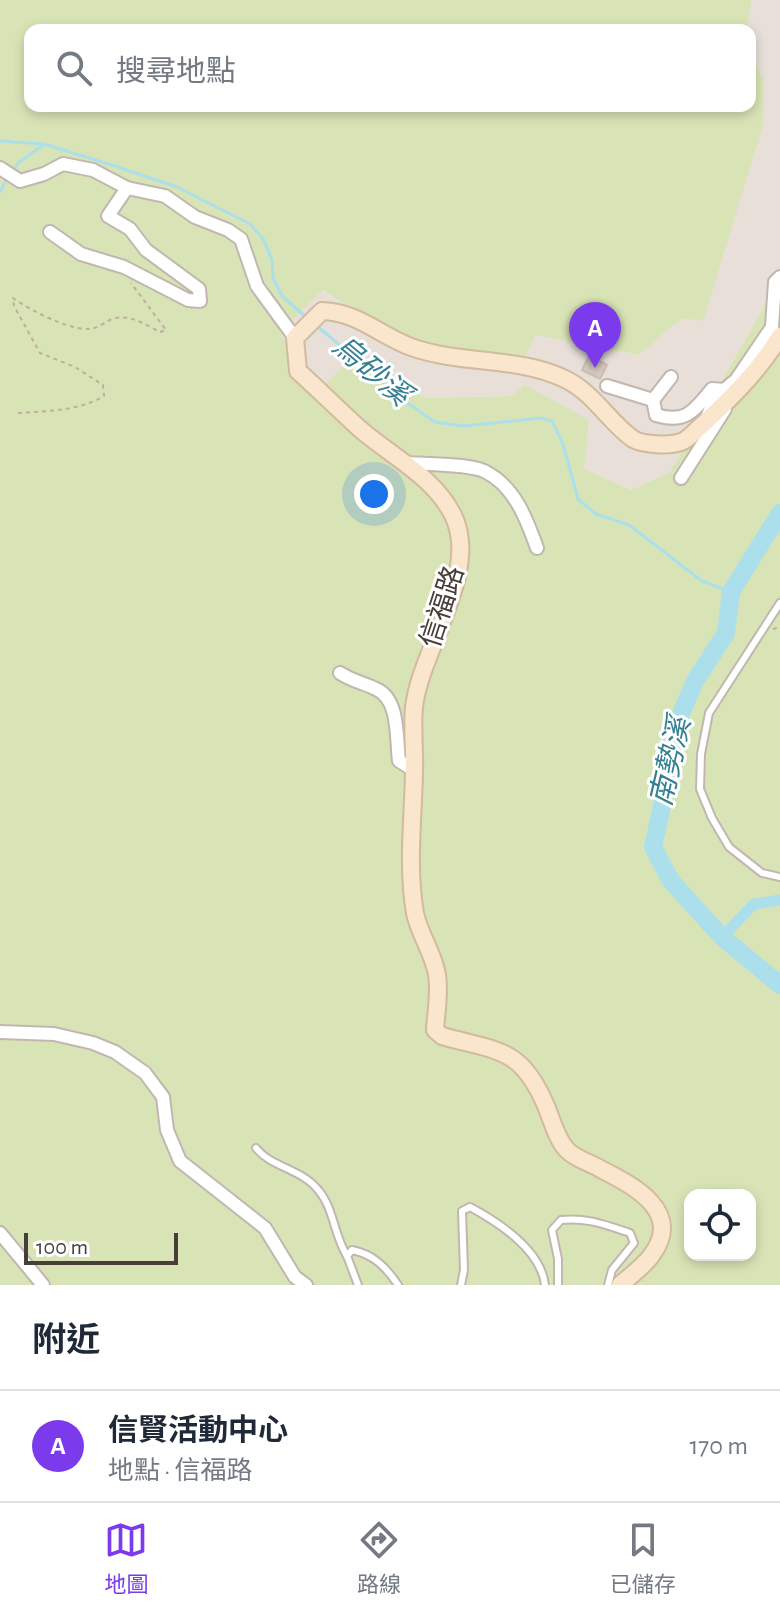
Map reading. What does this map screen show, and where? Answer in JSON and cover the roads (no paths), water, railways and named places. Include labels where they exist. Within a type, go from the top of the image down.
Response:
[{"type":"street","points":[[0,168],[20,181],[63,164],[93,170],[127,188],[165,196],[195,217],[228,230],[241,239],[257,286],[295,338],[322,311],[343,312],[410,346],[442,355],[518,363],[544,369],[573,383],[597,401],[613,422],[636,441],[683,442],[768,355],[780,336]]},
{"type":"street","points":[[50,232],[81,254],[124,267],[188,300],[200,301],[199,289],[146,250],[130,229],[108,216],[127,188]]},
{"type":"street","points":[[681,478],[696,457],[736,380],[772,327],[775,282],[780,277]]},
{"type":"street","name":"信福路","points":[[295,338],[298,371],[361,430],[434,488],[453,515],[459,535],[460,562],[453,590],[420,679],[414,705],[411,881],[415,916],[438,975],[435,1030],[442,1036],[515,1059],[528,1071],[538,1087],[567,1151],[631,1185],[648,1197],[659,1211],[662,1225],[659,1243],[650,1257],[620,1285]]},
{"type":"street","points":[[671,377],[653,400],[656,415],[670,419],[691,414],[712,389],[727,395]]},
{"type":"street","points":[[607,386],[653,400]]},
{"type":"street","points":[[405,463],[484,470],[499,481],[524,512],[537,548]]},
{"type":"street","points":[[340,673],[356,683],[380,690],[392,703],[399,761],[414,770]]},
{"type":"street","points":[[0,1032],[54,1034],[93,1043],[115,1052],[145,1073],[163,1097],[167,1130],[180,1161],[265,1228],[295,1277],[306,1285]]},
{"type":"street","points":[[0,1233],[43,1285]]},
{"type":"lane","points":[[780,603],[709,713],[700,777],[700,789],[729,847],[762,873],[780,877]]},
{"type":"lane","points":[[256,1148],[264,1158],[301,1176],[319,1191],[358,1285]]},
{"type":"lane","points":[[461,1285],[464,1270],[462,1211],[470,1207],[492,1219],[538,1263],[545,1285]]},
{"type":"lane","points":[[558,1285],[558,1259],[552,1230],[561,1220],[573,1219],[596,1221],[630,1233],[634,1243],[612,1270],[608,1285]]},
{"type":"lane","points":[[347,1256],[352,1250],[364,1253],[384,1266],[398,1285]]},
{"type":"waterway","name":"烏砂溪","points":[[0,141],[44,144],[118,167],[177,187],[250,224],[264,240],[272,260],[273,278],[282,296],[307,318]]},
{"type":"waterway","points":[[12,172],[18,163],[42,146]]},
{"type":"waterway","points":[[0,192],[7,178]]},
{"type":"waterway","name":"烏砂溪","points":[[316,325],[406,402],[435,422],[464,426],[541,418],[552,421],[563,444],[578,499],[596,514],[629,525],[702,581],[731,592]]},
{"type":"waterway","name":"南勢溪","points":[[780,513],[731,592],[726,633],[695,681],[671,737],[653,847],[671,881],[722,937],[780,985]]},
{"type":"waterway","points":[[722,937],[754,904],[780,900]]},
{"type":"place","name":"信賢活動中心","points":[[595,368]]}]
